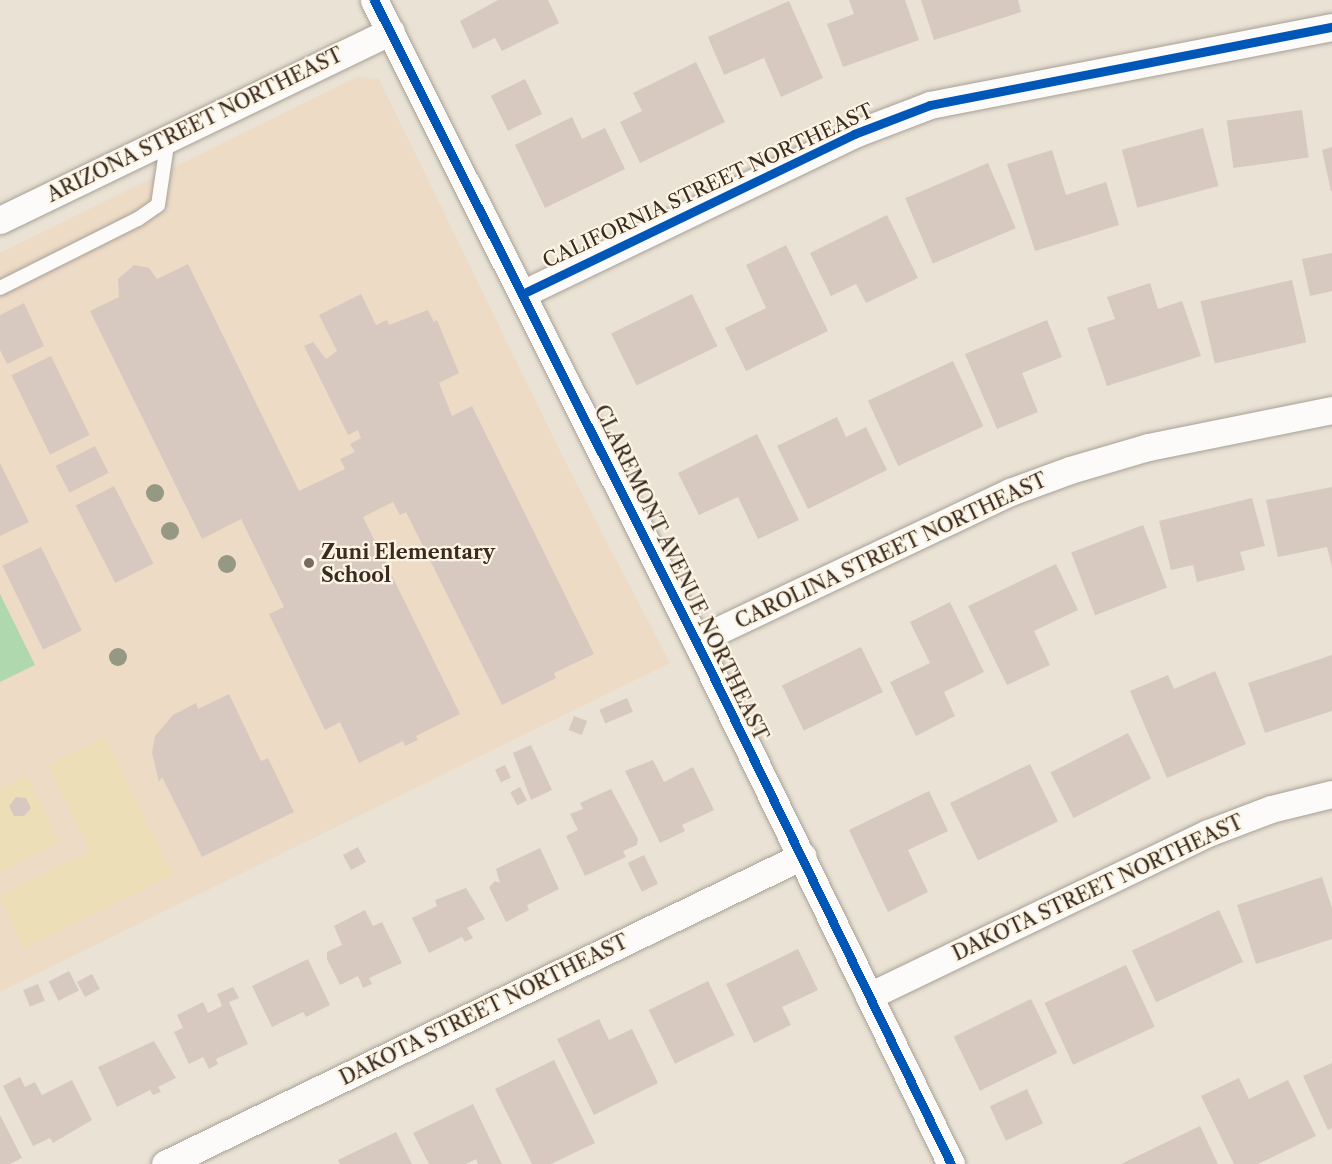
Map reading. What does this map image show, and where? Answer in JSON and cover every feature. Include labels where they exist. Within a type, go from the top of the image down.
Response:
[{"type":"street","name":"CLAREMONT AVENUE NORTHEAST","points":[[374,0],[696,641],[951,1164]]},
{"type":"street","name":"CALIFORNIA STREET NORTHEAST","points":[[522,294],[854,134],[930,105],[1332,27]]},
{"type":"street","name":"ARIZONA STREET NORTHEAST","points":[[0,220],[391,31]]},
{"type":"street","name":"CAROLINA STREET NORTHEAST","points":[[696,641],[1010,492],[1070,470],[1148,447],[1332,410]]},
{"type":"street","name":"DAKOTA STREET NORTHEAST","points":[[869,996],[1208,833],[1271,809],[1332,794]]},
{"type":"street","name":"DAKOTA STREET NORTHEAST","points":[[165,1164],[802,856]]},
{"type":"lane","points":[[0,288],[138,219],[158,205],[168,138]]},
{"type":"shaded area","name":"Zuni Elementary School","points":[[357,77],[379,79],[566,463],[670,663],[0,992],[0,253]]},
{"type":"green space","points":[[0,594],[35,665],[0,682]]},
{"type":"sand","points":[[105,737],[173,875],[23,949],[0,895],[90,851],[48,765]]},
{"type":"sand","points":[[27,775],[60,842],[0,872],[0,788]]},
{"type":"building","points":[[498,0],[548,0],[559,23],[502,51],[495,38],[473,49],[460,21]]},
{"type":"building","points":[[849,0],[905,0],[919,40],[843,67],[827,24],[854,14]]},
{"type":"building","points":[[921,0],[1018,0],[1021,12],[934,40]]},
{"type":"building","points":[[789,1],[823,78],[781,97],[764,58],[724,75],[708,37]]},
{"type":"building","points":[[696,62],[725,122],[640,163],[620,122],[642,111],[633,93]]},
{"type":"building","points":[[525,79],[542,114],[508,131],[491,96]]},
{"type":"building","points":[[1302,110],[1309,158],[1233,168],[1227,121]]},
{"type":"building","points":[[572,117],[582,139],[605,128],[625,169],[545,208],[515,145]]},
{"type":"building","points":[[1203,128],[1219,186],[1137,208],[1122,150]]},
{"type":"building","points":[[1332,147],[1332,191],[1331,191],[1322,150]]},
{"type":"building","points":[[1052,150],[1066,195],[1106,182],[1119,225],[1035,251],[1007,164]]},
{"type":"building","points":[[988,163],[1016,228],[933,264],[905,198]]},
{"type":"building","points":[[887,215],[918,278],[866,303],[856,284],[831,296],[810,253]]},
{"type":"building","points":[[786,245],[828,331],[746,371],[725,328],[766,308],[746,265]]},
{"type":"building","points":[[1332,253],[1332,291],[1310,296],[1302,259]]},
{"type":"building","points":[[188,264],[299,491],[345,469],[340,459],[355,452],[350,444],[361,438],[358,430],[348,435],[304,346],[313,342],[326,359],[337,351],[319,315],[361,294],[376,325],[387,320],[389,325],[428,310],[434,322],[437,320],[459,373],[439,383],[452,416],[472,406],[594,654],[554,673],[556,678],[502,705],[406,512],[400,515],[393,502],[363,517],[460,714],[416,736],[418,740],[405,746],[403,741],[359,763],[340,722],[325,730],[269,614],[284,607],[241,519],[202,539],[90,311],[119,297],[118,279],[134,265],[149,268],[157,279]]},
{"type":"building","points":[[1292,280],[1306,342],[1215,364],[1200,301]]},
{"type":"building","points":[[1150,283],[1158,309],[1182,301],[1201,356],[1107,386],[1087,328],[1115,319],[1107,297]]},
{"type":"building","points":[[692,294],[717,346],[637,386],[611,333]]},
{"type":"building","points":[[24,303],[44,346],[7,364],[0,350],[0,315]]},
{"type":"building","points":[[1047,320],[1062,357],[1022,373],[1038,412],[997,429],[965,354]]},
{"type":"building","points":[[51,356],[90,435],[50,454],[11,375]]},
{"type":"building","points":[[953,361],[983,426],[898,466],[868,401]]},
{"type":"building","points":[[837,417],[846,437],[866,427],[887,470],[808,509],[777,446]]},
{"type":"building","points":[[757,434],[799,520],[758,539],[738,497],[699,515],[678,473]]},
{"type":"building","points":[[95,446],[109,473],[69,493],[56,466]]},
{"type":"building","points":[[0,463],[29,522],[0,536]]},
{"type":"building","points":[[114,486],[153,564],[115,583],[76,506]]},
{"type":"building","points":[[1332,487],[1332,567],[1327,547],[1278,557],[1266,500]]},
{"type":"building","points":[[1252,498],[1265,546],[1240,552],[1245,570],[1197,582],[1193,565],[1171,570],[1159,521]]},
{"type":"building","points":[[1143,525],[1167,588],[1095,615],[1071,553]]},
{"type":"building","points":[[41,547],[82,631],[43,649],[2,566]]},
{"type":"building","points":[[1056,564],[1078,610],[1034,631],[1050,665],[1007,685],[968,606]]},
{"type":"building","points":[[950,602],[984,672],[944,692],[955,716],[916,736],[890,682],[930,663],[910,622]]},
{"type":"building","points":[[861,647],[883,692],[804,731],[782,686]]},
{"type":"building","points":[[1332,655],[1332,711],[1265,733],[1248,683]]},
{"type":"building","points":[[1215,671],[1246,744],[1167,778],[1130,691],[1168,675],[1174,689]]},
{"type":"building","points":[[229,694],[261,761],[268,758],[294,812],[202,857],[162,777],[159,782],[152,753],[155,736],[173,715],[196,703],[198,709]]},
{"type":"building","points":[[627,698],[633,712],[605,724],[599,710]]},
{"type":"building","points":[[574,716],[587,721],[582,735],[569,730]]},
{"type":"building","points":[[1128,733],[1151,778],[1074,818],[1050,772]]},
{"type":"building","points":[[531,745],[552,790],[531,800],[513,753]]},
{"type":"building","points":[[653,760],[664,782],[693,767],[714,810],[682,825],[685,831],[660,843],[625,771]]},
{"type":"building","points":[[1030,764],[1058,822],[978,861],[950,803]]},
{"type":"building","points":[[505,765],[511,778],[501,782],[495,770]]},
{"type":"building","points":[[520,787],[527,800],[517,805],[510,792]]},
{"type":"building","points":[[611,789],[638,839],[637,845],[623,851],[626,857],[585,876],[566,836],[578,830],[570,814],[583,809],[580,803]]},
{"type":"building","points":[[929,791],[948,831],[908,850],[928,892],[888,912],[849,830]]},
{"type":"building","points":[[16,797],[26,798],[31,808],[24,816],[14,816],[9,806]]},
{"type":"building","points":[[358,847],[366,862],[351,870],[343,855]]},
{"type":"building","points":[[540,848],[559,889],[527,905],[529,910],[506,922],[489,887],[495,881],[500,883],[496,869]]},
{"type":"building","points":[[644,855],[658,884],[642,892],[628,863]]},
{"type":"building","points":[[1322,877],[1332,908],[1332,939],[1256,964],[1237,905]]},
{"type":"building","points":[[466,888],[485,919],[467,928],[473,938],[465,942],[462,937],[429,953],[412,918],[437,906],[435,900]]},
{"type":"building","points":[[365,910],[373,926],[382,922],[402,963],[369,978],[372,984],[363,988],[358,976],[340,985],[327,959],[327,952],[342,945],[334,926]]},
{"type":"building","points":[[1219,910],[1243,962],[1156,1002],[1132,951]]},
{"type":"building","points":[[798,949],[818,990],[782,1007],[791,1025],[754,1043],[726,984]]},
{"type":"building","points":[[308,959],[330,1005],[306,1017],[303,1012],[272,1027],[252,986]]},
{"type":"building","points":[[1126,965],[1155,1027],[1073,1065],[1044,1003]]},
{"type":"building","points":[[69,971],[79,991],[58,1001],[49,981]]},
{"type":"building","points":[[92,974],[100,989],[85,997],[77,982]]},
{"type":"building","points":[[708,981],[734,1035],[675,1064],[649,1010]]},
{"type":"building","points":[[38,984],[45,1001],[30,1007],[23,990]]},
{"type":"building","points":[[233,987],[239,998],[229,1002],[248,1044],[216,1059],[218,1064],[209,1069],[203,1057],[189,1064],[174,1032],[183,1028],[177,1015],[203,1002],[208,1013],[222,1006],[217,994]]},
{"type":"building","points":[[1031,999],[1057,1053],[980,1091],[954,1037]]},
{"type":"building","points":[[599,1019],[609,1040],[632,1029],[658,1083],[594,1115],[557,1039]]},
{"type":"building","points":[[154,1041],[176,1078],[158,1087],[161,1092],[153,1095],[150,1090],[117,1107],[98,1067]]},
{"type":"building","points":[[554,1060],[595,1143],[551,1164],[532,1164],[495,1089]]},
{"type":"building","points":[[1332,1063],[1332,1128],[1328,1130],[1303,1076]]},
{"type":"building","points":[[20,1077],[25,1087],[35,1082],[42,1095],[72,1080],[92,1120],[53,1143],[50,1138],[33,1146],[3,1086]]},
{"type":"building","points":[[1239,1078],[1249,1099],[1288,1080],[1316,1136],[1258,1164],[1234,1164],[1201,1096]]},
{"type":"building","points":[[1027,1089],[1043,1123],[1006,1141],[990,1106]]},
{"type":"building","points":[[473,1104],[502,1164],[478,1164],[476,1159],[466,1164],[429,1164],[413,1133]]},
{"type":"building","points":[[0,1115],[22,1158],[10,1164],[0,1164]]},
{"type":"building","points":[[1200,1126],[1218,1164],[1121,1164]]},
{"type":"building","points":[[396,1132],[412,1164],[340,1164],[338,1160]]},
{"type":"cycle path","points":[[374,0],[696,641],[951,1164]]},
{"type":"cycle path","points":[[522,294],[854,134],[930,105],[1332,27]]},
{"type":"place","name":"Zuni Elementary School","points":[[309,563]]}]
